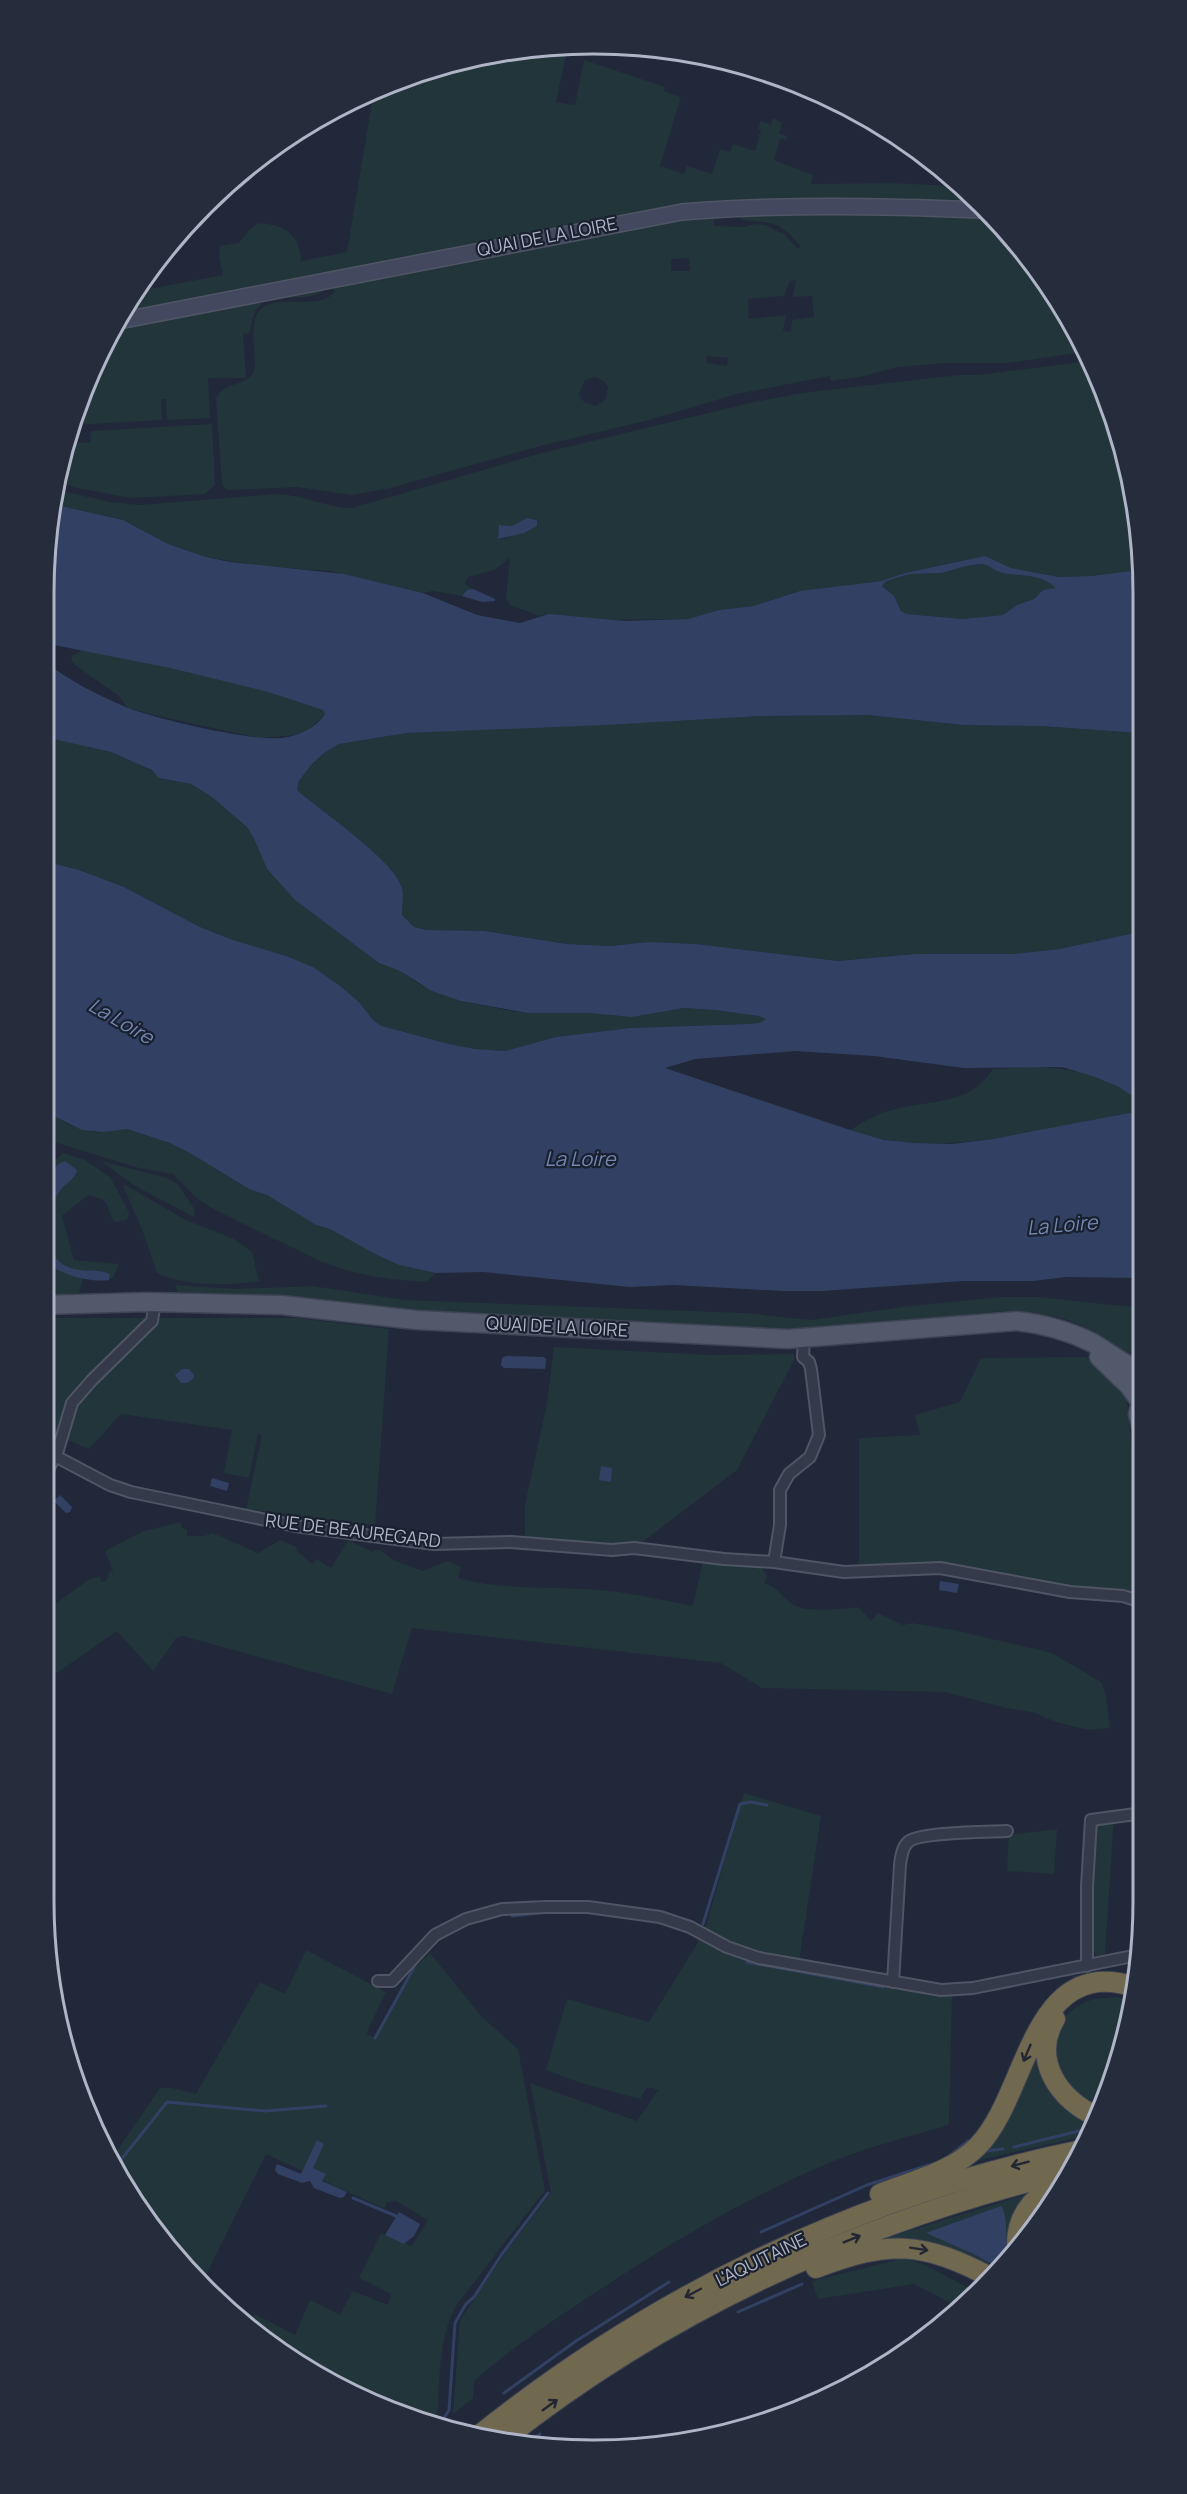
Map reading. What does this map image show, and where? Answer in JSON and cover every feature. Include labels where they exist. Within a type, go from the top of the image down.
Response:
[{"type":"highway","points":[[783,2248],[853,2205],[944,2169],[969,2154],[980,2145],[998,2118],[1036,2033],[1045,2017],[1059,2001],[1076,1989],[1097,1983],[1126,1985]]},
{"type":"highway","points":[[1090,2112],[1075,2104],[1056,2083],[1046,2057],[1049,2030],[1058,2013],[1080,1995],[1108,1989],[1125,1992]]},
{"type":"highway","name":"L'AQUITAINE","points":[[487,2430],[548,2383],[627,2331],[700,2289],[783,2248],[853,2218],[923,2193],[995,2170],[1070,2153]]},
{"type":"highway","name":"L'AQUITAINE","points":[[512,2433],[629,2352],[741,2289],[825,2250],[895,2222],[974,2196],[1058,2174]]},
{"type":"highway","points":[[1017,2235],[1022,2216],[1036,2199],[1047,2192]]},
{"type":"highway","points":[[741,2289],[860,2253],[896,2247],[939,2254],[983,2274]]},
{"type":"main road","name":"QUAI DE LA LOIRE","points":[[129,319],[682,212],[733,208],[801,207],[973,210]]},
{"type":"main road","name":"QUAI DE LA LOIRE","points":[[54,1305],[155,1302],[281,1305],[429,1321],[804,1338],[995,1322],[1034,1323],[1070,1333]]},
{"type":"main road","points":[[1070,1333],[1092,1343],[1133,1368]]},
{"type":"main road","points":[[1070,1333],[1133,1391]]},
{"type":"street","points":[[55,1456],[72,1402],[152,1321],[155,1302]]},
{"type":"street","points":[[772,1562],[780,1525],[780,1490],[789,1474],[810,1457],[819,1435],[811,1369],[809,1362],[802,1357],[804,1338]]},
{"type":"street","name":"RUE DE BEAUREGARD","points":[[55,1456],[110,1485],[125,1490],[295,1526],[434,1544],[511,1542],[612,1550],[634,1548],[844,1572],[940,1568],[1070,1592],[1123,1596],[1133,1599]]},
{"type":"street","points":[[1087,1966],[1087,1886],[1091,1820],[1133,1814]]},
{"type":"street","points":[[893,1982],[901,1853],[907,1843],[921,1836],[1007,1831]]},
{"type":"street","points":[[378,1981],[392,1981],[421,1948],[448,1927],[466,1919],[502,1909],[584,1907],[620,1910],[675,1922],[727,1947],[759,1958],[923,1988],[955,1990],[1130,1957]]},
{"type":"shaded area","points":[[558,55],[566,55],[556,102],[575,105],[584,60],[665,87],[664,91],[681,97],[660,166],[684,174],[687,166],[712,174],[720,149],[730,152],[733,144],[755,151],[761,121],[771,125],[773,118],[782,123],[779,133],[787,136],[786,140],[780,139],[774,160],[813,175],[811,184],[890,183],[946,186],[963,201],[671,207],[133,313],[148,289],[223,275],[219,257],[220,246],[239,243],[249,230],[259,223],[276,226],[289,233],[298,244],[301,261],[347,252],[372,102],[454,72],[488,64]]},
{"type":"shaded area","points":[[920,213],[979,216],[1022,265],[1061,324],[1076,353],[1007,363],[947,363],[897,367],[860,377],[831,381],[830,376],[737,394],[649,420],[540,446],[390,488],[351,495],[298,487],[228,490],[222,485],[216,398],[225,388],[243,381],[252,374],[255,367],[253,338],[255,320],[260,310],[269,304],[317,301],[328,298],[335,291],[333,286],[682,218],[718,217],[714,219],[714,226],[765,225],[785,235],[797,248],[801,247],[787,232],[775,224],[742,220],[738,215]],"holes":[[[689,258],[690,271],[671,271],[671,259]],[[796,280],[793,297],[812,296],[814,317],[792,320],[791,332],[783,331],[786,315],[749,319],[748,299],[784,296],[790,281]],[[706,356],[728,358],[727,366],[707,363]],[[595,377],[604,381],[608,387],[606,399],[596,406],[584,402],[579,394],[585,380]]]},
{"type":"shaded area","points":[[327,288],[316,294],[269,300],[260,305],[254,315],[250,333],[243,334],[246,378],[208,378],[210,418],[167,420],[166,399],[161,399],[162,420],[82,425],[95,387],[125,325]]},
{"type":"shaded area","points":[[1080,362],[1092,387],[1115,454],[1123,488],[1132,571],[1059,577],[1011,568],[985,556],[905,573],[881,581],[800,591],[753,606],[719,610],[688,619],[595,620],[549,614],[540,616],[510,605],[506,598],[510,558],[494,570],[468,577],[465,584],[473,589],[467,590],[462,596],[433,591],[423,593],[330,571],[260,566],[206,557],[168,544],[123,520],[61,506],[64,491],[110,502],[139,505],[278,494],[352,508],[538,454],[754,402],[802,393],[958,375],[977,375]],"holes":[[[533,518],[537,520],[537,526],[504,539],[498,539],[501,525],[512,526]]]},
{"type":"shaded area","points":[[212,424],[215,485],[205,494],[131,498],[65,484],[76,443],[91,442],[90,431]]},
{"type":"shaded area","points":[[981,564],[1002,573],[1043,580],[1057,588],[1043,590],[1034,599],[1017,605],[1003,615],[963,619],[906,614],[901,611],[896,600],[882,585],[885,581],[909,574],[942,573]]},
{"type":"shaded area","points":[[83,650],[268,692],[323,710],[325,714],[310,728],[297,735],[260,738],[162,717],[128,708],[119,696],[75,665],[71,659],[72,656]]},
{"type":"shaded area","points":[[868,715],[963,725],[1040,726],[1133,733],[1133,933],[1059,949],[1014,954],[915,954],[838,961],[696,944],[649,942],[610,946],[567,944],[485,931],[427,930],[414,927],[402,915],[402,888],[386,865],[356,837],[297,790],[299,781],[311,765],[324,753],[339,744],[407,733],[760,716]]},
{"type":"shaded area","points":[[54,739],[111,752],[138,763],[156,773],[161,779],[191,784],[212,797],[247,827],[267,869],[295,900],[379,963],[400,971],[419,984],[461,1001],[516,1012],[588,1013],[632,1017],[684,1008],[715,1010],[767,1019],[760,1023],[630,1028],[556,1037],[505,1051],[449,1044],[383,1026],[373,1020],[359,1002],[339,985],[313,967],[200,927],[124,887],[79,870],[54,864]]},
{"type":"shaded area","points":[[1045,1067],[1074,1071],[1102,1079],[1133,1095],[1133,1113],[1008,1137],[947,1143],[886,1140],[850,1130],[886,1112],[902,1107],[947,1100],[968,1093],[977,1087],[993,1069]]},
{"type":"shaded area","points":[[54,1115],[69,1125],[93,1132],[127,1129],[170,1143],[249,1189],[267,1195],[316,1225],[330,1229],[375,1254],[399,1265],[436,1273],[426,1282],[372,1276],[333,1266],[217,1211],[198,1199],[173,1174],[139,1168],[54,1142]]},
{"type":"shaded area","points":[[63,1153],[85,1160],[110,1177],[129,1212],[127,1220],[114,1222],[105,1201],[88,1195],[62,1216],[74,1260],[119,1264],[113,1278],[83,1277],[79,1293],[54,1295],[54,1162]]},
{"type":"shaded area","points":[[101,1161],[167,1178],[178,1184],[195,1210],[194,1217],[135,1186]]},
{"type":"shaded area","points":[[125,1185],[186,1220],[234,1239],[252,1252],[259,1281],[234,1284],[193,1283],[157,1273],[143,1232],[123,1186]]},
{"type":"shaded area","points":[[176,1285],[237,1289],[313,1286],[405,1300],[744,1313],[811,1320],[910,1306],[1001,1297],[1038,1297],[1133,1307],[1133,1357],[1095,1332],[1064,1319],[1003,1311],[788,1333],[402,1314],[177,1293]]},
{"type":"shaded area","points":[[54,1318],[297,1318],[389,1329],[375,1526],[246,1509],[262,1435],[258,1434],[249,1478],[224,1473],[232,1430],[121,1414],[89,1449],[54,1434]]},
{"type":"shaded area","points":[[554,1347],[711,1355],[794,1354],[794,1360],[737,1470],[641,1543],[525,1543],[525,1505],[547,1403]]},
{"type":"shaded area","points":[[1086,1357],[1127,1399],[1133,1443],[1133,1595],[1085,1593],[925,1564],[859,1569],[859,1438],[920,1435],[915,1415],[960,1402],[981,1358]]},
{"type":"shaded area","points":[[181,1522],[181,1527],[187,1530],[187,1536],[204,1536],[213,1533],[258,1553],[280,1540],[296,1547],[297,1551],[312,1564],[317,1559],[331,1568],[348,1540],[373,1552],[380,1550],[395,1561],[423,1571],[447,1561],[461,1567],[458,1578],[477,1582],[515,1587],[610,1591],[693,1606],[704,1556],[767,1561],[762,1568],[767,1577],[764,1583],[772,1586],[787,1600],[805,1609],[858,1607],[871,1621],[878,1613],[903,1625],[912,1623],[954,1630],[1052,1653],[1101,1682],[1106,1695],[1110,1728],[1088,1730],[1056,1722],[1032,1712],[1006,1708],[945,1692],[762,1688],[721,1663],[412,1628],[392,1694],[183,1636],[176,1638],[153,1671],[117,1631],[54,1675],[54,1605],[88,1580],[99,1576],[102,1582],[106,1581],[109,1572],[113,1571],[105,1551],[144,1531]]},
{"type":"shaded area","points":[[744,1793],[821,1816],[799,1962],[739,1948],[705,1929]]},
{"type":"shaded area","points":[[1114,1817],[1105,1954],[1097,1956],[1093,1947],[1090,1914],[1096,1823]]},
{"type":"shaded area","points":[[1057,1829],[1054,1874],[1007,1871],[1009,1835]]},
{"type":"shaded area","points":[[703,1934],[732,1953],[952,1994],[948,2125],[879,2145],[808,2172],[691,2233],[635,2267],[506,2355],[474,2381],[473,2398],[453,2414],[460,2320],[508,2249],[551,2193],[530,2083],[637,2121],[658,2090],[647,2087],[640,2099],[581,2083],[546,2070],[567,1999],[649,2022]]},
{"type":"shaded area","points":[[306,1950],[386,1992],[366,2034],[375,2038],[410,1973],[430,1953],[482,2017],[518,2049],[545,2190],[456,2306],[443,2346],[437,2417],[387,2399],[324,2368],[252,2318],[254,2314],[295,2335],[310,2300],[340,2315],[353,2291],[388,2305],[391,2294],[359,2278],[381,2233],[412,2246],[428,2220],[396,2201],[387,2202],[385,2209],[266,2154],[206,2275],[165,2229],[116,2151],[160,2088],[172,2088],[196,2094],[260,1982],[285,1994]]},
{"type":"shaded area","points":[[1097,1998],[1124,1999],[1115,2040],[1093,2104],[1072,2088],[1062,2074],[1055,2058],[1054,2042],[1058,2027],[1069,2013]]},
{"type":"shaded area","points":[[1040,2042],[1046,2073],[1053,2092],[1067,2108],[1086,2120],[1078,2138],[970,2162]]},
{"type":"shaded area","points":[[1034,2192],[1021,2230],[985,2271],[873,2242]]},
{"type":"shaded area","points":[[905,2258],[927,2266],[968,2288],[952,2304],[914,2284],[818,2299],[812,2281]]},
{"type":"water","name":"La Loire","points":[[61,506],[123,520],[168,544],[206,557],[230,562],[344,574],[423,593],[477,615],[520,623],[549,614],[625,621],[688,619],[719,610],[753,606],[800,591],[881,581],[905,573],[985,556],[1011,568],[1059,577],[1132,571],[1133,733],[1040,726],[963,725],[868,715],[760,716],[407,733],[339,744],[324,753],[311,765],[299,781],[297,790],[356,836],[386,864],[402,888],[402,915],[414,927],[427,930],[485,931],[567,944],[610,946],[649,942],[696,944],[838,961],[915,954],[1014,954],[1059,949],[1133,933],[1133,1096],[1095,1077],[1062,1067],[964,1068],[874,1056],[795,1051],[695,1059],[665,1068],[884,1140],[952,1144],[993,1139],[1133,1113],[1133,1278],[1066,1277],[1033,1281],[963,1281],[822,1291],[783,1291],[674,1285],[629,1287],[483,1272],[436,1273],[399,1265],[375,1254],[330,1229],[316,1225],[267,1195],[249,1189],[170,1143],[127,1129],[103,1132],[82,1130],[54,1116],[54,864],[79,870],[124,887],[200,927],[230,939],[313,967],[359,1002],[373,1020],[382,1026],[449,1044],[505,1051],[556,1037],[630,1028],[760,1023],[766,1019],[715,1010],[684,1008],[632,1017],[588,1013],[528,1013],[461,1001],[432,991],[400,971],[379,963],[295,900],[267,869],[247,827],[212,797],[191,784],[159,778],[152,770],[111,752],[54,739],[54,668],[84,687],[128,708],[183,724],[227,733],[267,738],[288,737],[306,730],[325,714],[323,710],[268,692],[170,668],[54,645],[55,558]],"holes":[[[981,564],[1002,573],[1030,576],[1050,583],[1056,588],[1043,590],[1034,599],[1017,605],[1003,615],[963,619],[906,614],[901,611],[894,596],[882,586],[886,581],[909,574],[942,573]]]},
{"type":"water","points":[[527,518],[537,520],[537,526],[524,533],[498,539],[499,525],[512,526]]},
{"type":"water","points":[[473,589],[495,601],[482,602],[462,596],[467,590]]},
{"type":"water","points":[[65,1161],[77,1170],[54,1201],[54,1169]]},
{"type":"water","points":[[54,1255],[68,1267],[110,1274],[109,1280],[101,1281],[74,1276],[54,1267]]},
{"type":"water","points":[[506,1356],[544,1357],[546,1359],[545,1369],[504,1368],[501,1365],[502,1358]]},
{"type":"water","points":[[182,1369],[189,1369],[194,1375],[193,1379],[187,1383],[181,1383],[175,1375]]},
{"type":"water","points":[[601,1466],[612,1468],[611,1482],[599,1480]]},
{"type":"water","points":[[212,1478],[229,1483],[227,1491],[210,1486]]},
{"type":"water","points":[[60,1495],[72,1507],[70,1512],[66,1513],[54,1501]]},
{"type":"water","points":[[940,1581],[959,1584],[957,1593],[939,1590]]},
{"type":"water","points":[[317,2140],[324,2144],[313,2168],[326,2174],[322,2181],[347,2192],[344,2197],[340,2198],[314,2188],[310,2181],[302,2183],[278,2174],[275,2170],[277,2164],[301,2174]]},
{"type":"water","points":[[1001,2206],[1006,2225],[1006,2248],[992,2264],[926,2233]]},
{"type":"water","points":[[399,2212],[420,2224],[414,2236],[404,2244],[385,2235]]},
{"type":"waterway","points":[[703,1924],[740,1804],[751,1802],[767,1805]]},
{"type":"waterway","points":[[512,1916],[547,1912]]},
{"type":"waterway","points":[[683,1930],[692,1934]]},
{"type":"waterway","points":[[375,2038],[418,1960]]},
{"type":"waterway","points":[[747,1962],[883,1987]]},
{"type":"waterway","points":[[1075,1980],[1097,1973]]},
{"type":"waterway","points":[[1107,1973],[1127,1976]]},
{"type":"waterway","points":[[1030,2026],[1046,2002],[1062,1988]]},
{"type":"waterway","points":[[121,2160],[167,2102],[265,2111],[326,2106]]},
{"type":"waterway","points":[[1014,2147],[1081,2130]]},
{"type":"waterway","points":[[949,2156],[968,2141]]},
{"type":"waterway","points":[[986,2151],[1003,2149]]},
{"type":"waterway","points":[[761,2232],[867,2185],[932,2164]]},
{"type":"waterway","points":[[444,2419],[449,2410],[455,2323],[466,2304],[474,2297],[502,2254],[548,2193]]},
{"type":"waterway","points":[[353,2198],[396,2216]]},
{"type":"waterway","points":[[504,2393],[576,2341],[669,2282]]},
{"type":"waterway","points":[[738,2312],[802,2284]]},
{"type":"waterway","points":[[536,2437],[540,2434]]}]
